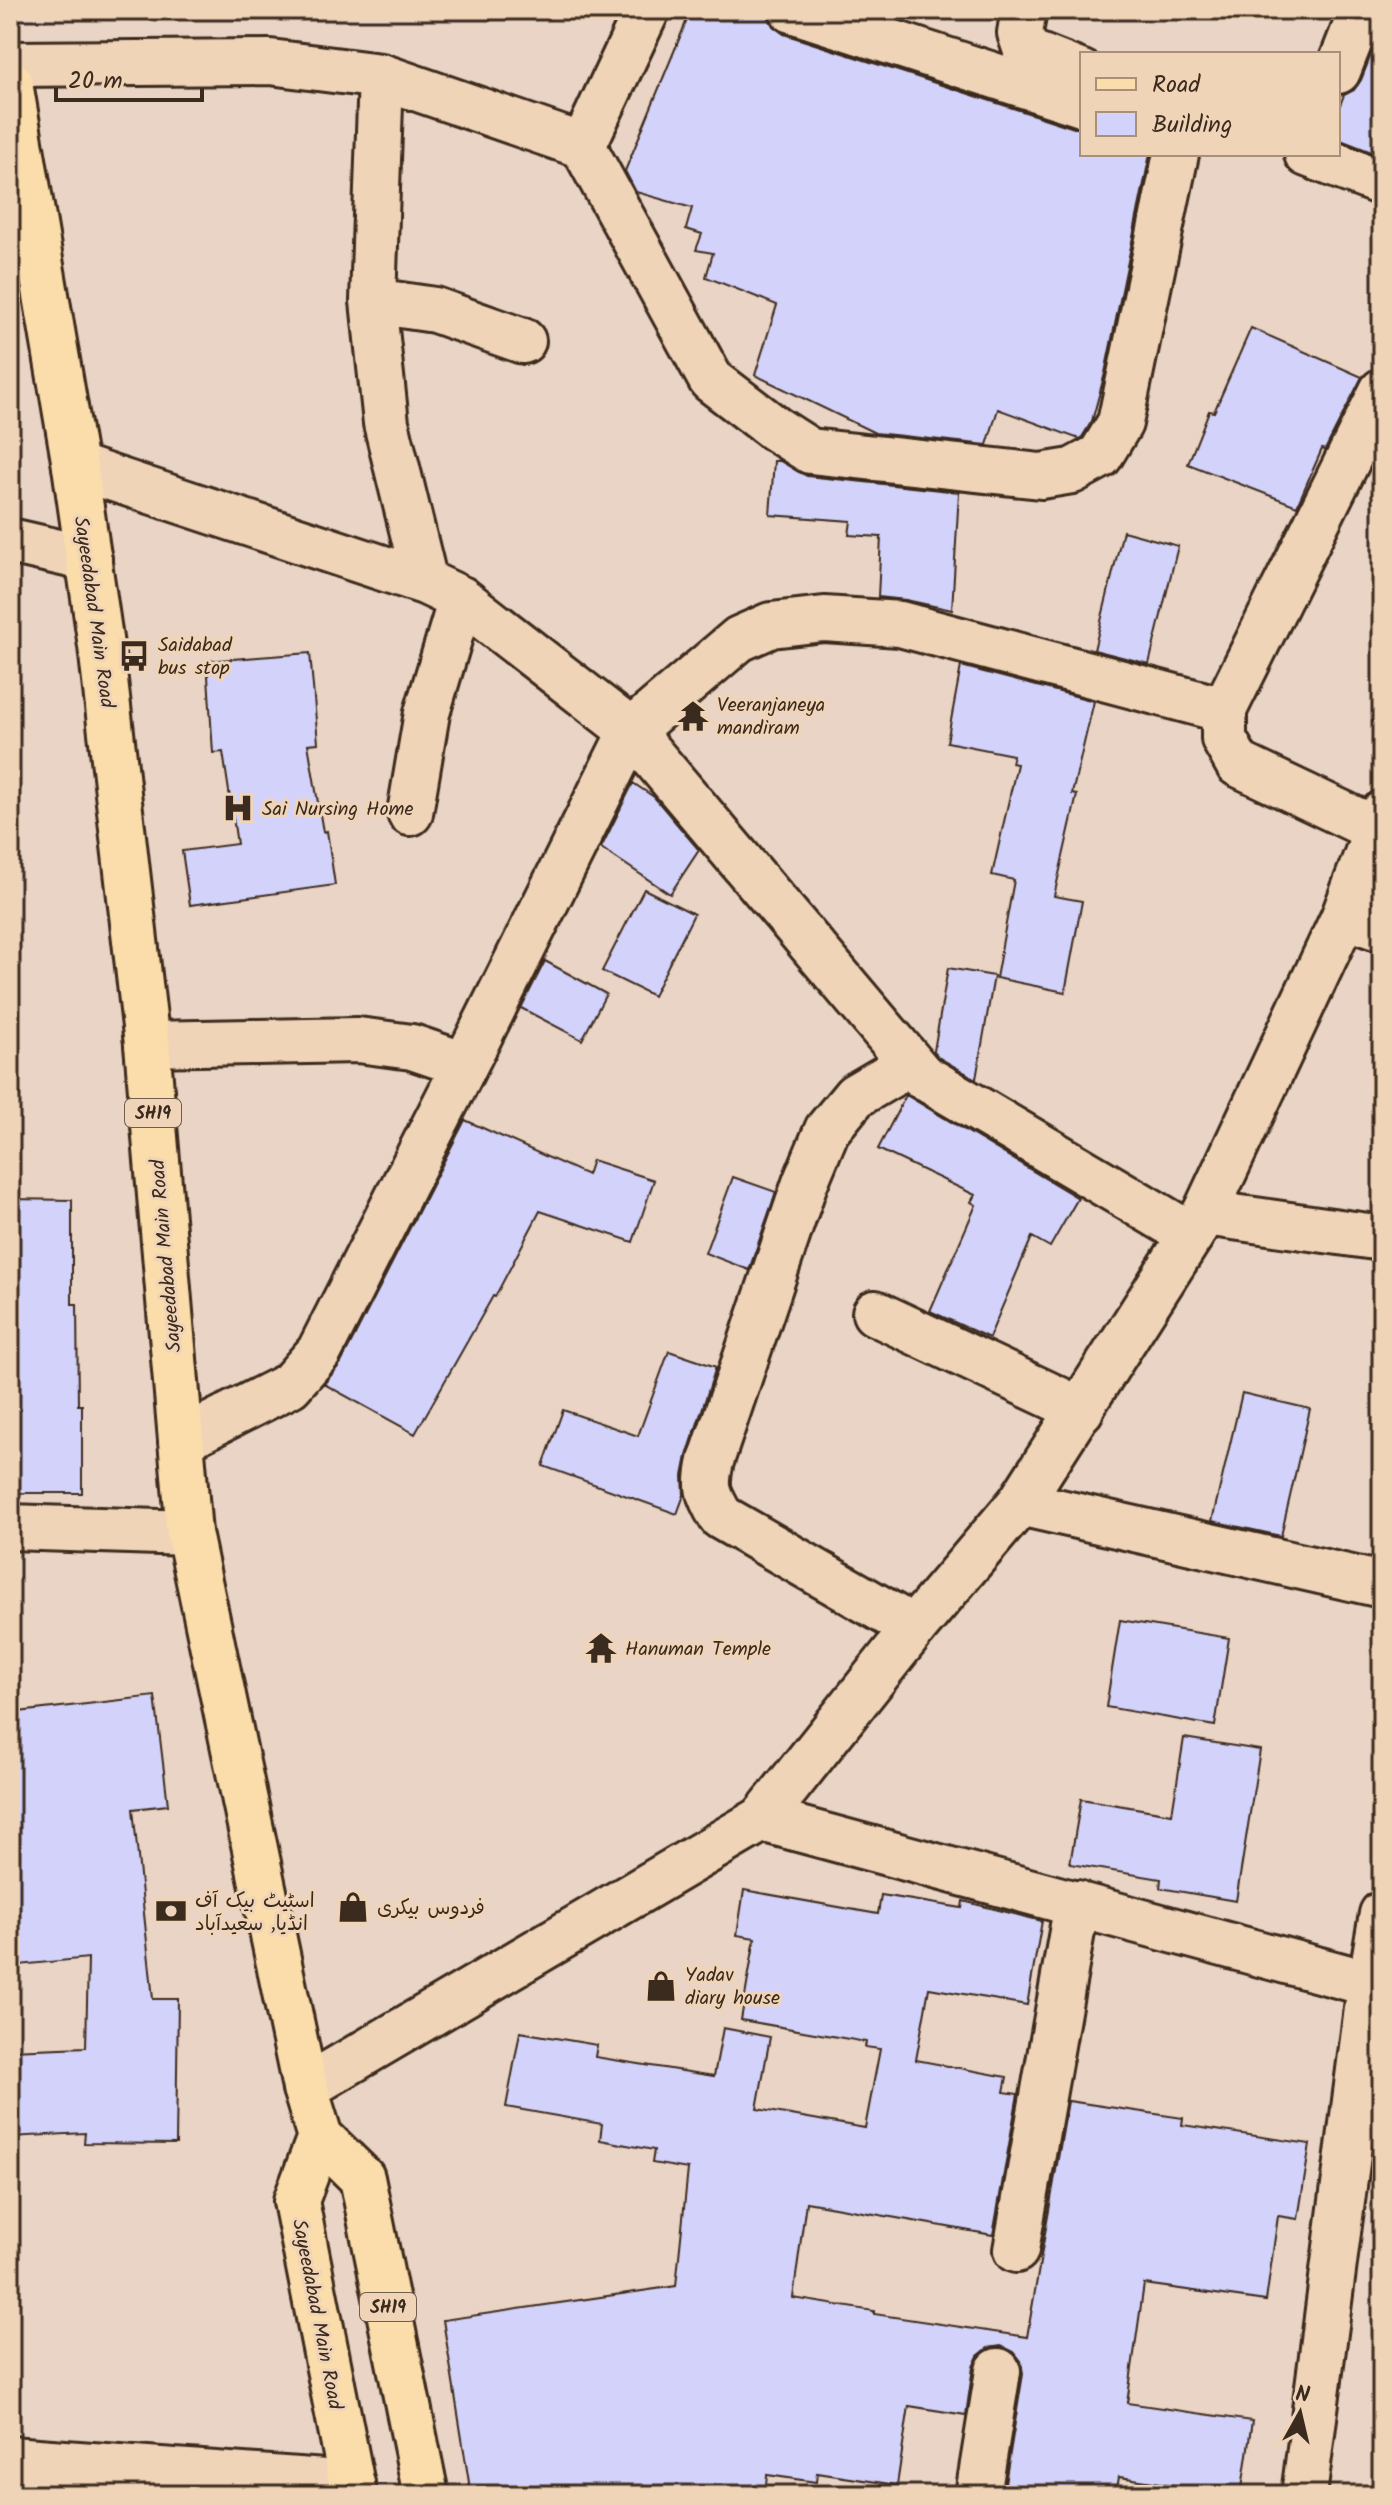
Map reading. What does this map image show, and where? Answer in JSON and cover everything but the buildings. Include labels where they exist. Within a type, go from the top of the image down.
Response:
[{"type":"main road","name":"Sayeedabad Main Road","points":[[10,83],[75,466],[101,646],[147,1044],[189,1533],[305,2088],[320,2137],[362,2178],[426,2495]]},
{"type":"main road","name":"Sayeedabad Main Road","points":[[320,2137],[296,2201],[353,2489]]},
{"type":"street","points":[[583,146],[647,10]]},
{"type":"street","points":[[792,10],[1021,48],[1080,72]]},
{"type":"street","points":[[1340,66],[1362,10]]},
{"type":"street","points":[[1021,48],[1080,102]]},
{"type":"street","points":[[10,64],[270,62],[381,76],[583,146],[711,380],[774,428],[810,451],[1041,476],[1072,471],[1100,456],[1120,423],[1176,156]]},
{"type":"street","points":[[381,76],[373,301],[386,423],[443,590],[410,813]]},
{"type":"street","points":[[1312,156],[1382,183]]},
{"type":"street","points":[[373,301],[435,310],[523,341]]},
{"type":"street","points":[[305,2088],[762,1819],[914,1628],[1020,1503],[1081,1410],[1198,1224],[1363,922],[1379,821],[1238,764],[1224,739],[1224,710],[1382,391]]},
{"type":"street","points":[[75,466],[443,590],[631,731],[922,1076],[1198,1224],[1382,1238]]},
{"type":"street","points":[[10,541],[89,559]]},
{"type":"street","points":[[181,1440],[290,1385],[319,1352],[631,731],[739,639],[771,625],[824,619],[900,624],[1224,710]]},
{"type":"street","points":[[147,1044],[358,1040],[412,1047],[465,1065]]},
{"type":"street","points":[[911,1063],[855,1096],[827,1130],[805,1183],[706,1483],[721,1517],[914,1628]]},
{"type":"street","points":[[875,1313],[1081,1410]]},
{"type":"street","points":[[1020,1503],[1382,1585]]},
{"type":"street","points":[[10,1527],[189,1533]]},
{"type":"street","points":[[762,1819],[1376,1986]]},
{"type":"street","points":[[1016,2250],[1077,1903]]},
{"type":"street","points":[[1304,2495],[1376,1986],[1382,1914]]},
{"type":"street","points":[[978,2495],[998,2371]]},
{"type":"street","points":[[10,2459],[353,2489]]},
{"type":"place","name":"Saidabad bus stop","points":[[134,656]]},
{"type":"place","name":"Veeranjaneya mandiram","points":[[693,716]]},
{"type":"place","name":"Sai Nursing Home","points":[[238,808]]},
{"type":"place","name":"Hanuman Temple","points":[[601,1648]]},
{"type":"place","name":"فردوس بیکری","points":[[353,1907]]},
{"type":"place","name":"اسٹیٹ بیک آف انڈیا, سعیدآباد","points":[[171,1911]]},
{"type":"place","name":"Yadav diary house","points":[[661,1986]]}]
